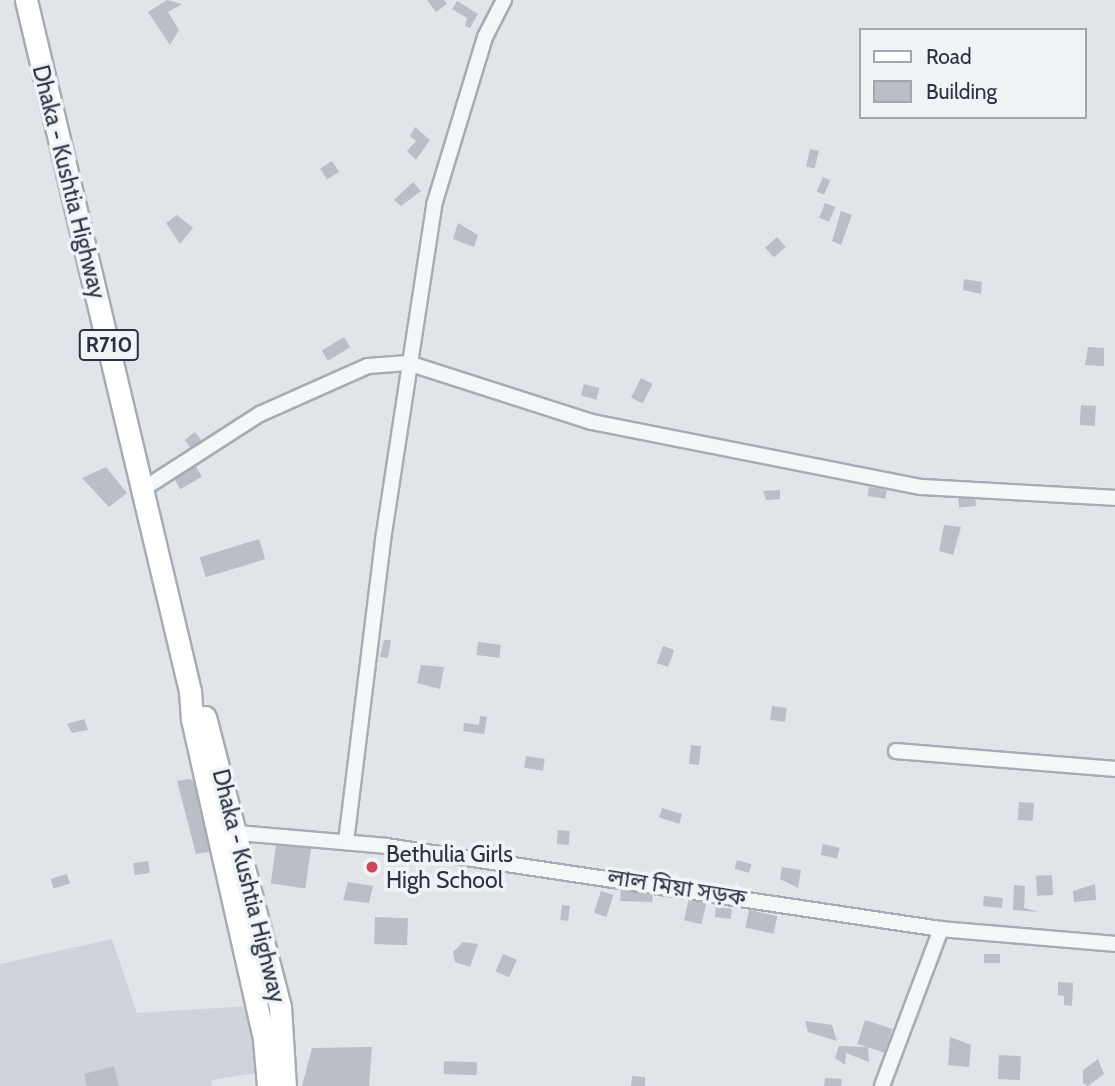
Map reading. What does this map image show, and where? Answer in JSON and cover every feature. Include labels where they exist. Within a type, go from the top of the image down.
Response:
[{"type":"main road","name":"Dhaka - Kushtia Highway","points":[[26,0],[190,691],[192,719],[261,1027],[268,1086]]},
{"type":"main road","name":"Dhaka - Kushtia Highway","points":[[190,691],[206,721],[238,833],[280,1007],[285,1086]]},
{"type":"street","points":[[346,842],[408,363],[434,205],[485,37],[504,0]]},
{"type":"street","points":[[143,489],[260,414],[368,366],[408,363],[592,422],[921,487],[1115,498]]},
{"type":"street","points":[[896,751],[1115,769]]},
{"type":"street","name":"লাল মিয়া সড়ক","points":[[238,833],[346,842],[605,876],[941,929],[1115,944]]},
{"type":"street","points":[[883,1086],[941,929]]},
{"type":"shaded area","points":[[112,939],[137,1013],[250,1006],[257,1073],[211,1080],[212,1086],[0,1086],[0,964]]},
{"type":"building","points":[[167,0],[182,4],[168,12],[179,30],[170,45],[148,12]]},
{"type":"building","points":[[427,0],[444,0],[447,4],[436,12]]},
{"type":"building","points":[[457,1],[478,14],[470,28],[465,26],[467,18],[452,9]]},
{"type":"building","points":[[415,127],[430,140],[416,160],[407,151],[416,141],[410,136]]},
{"type":"building","points":[[810,149],[819,151],[815,169],[806,167]]},
{"type":"building","points":[[332,161],[339,172],[327,179],[320,168]]},
{"type":"building","points":[[823,177],[830,180],[824,195],[817,192]]},
{"type":"building","points":[[413,182],[421,191],[401,206],[394,200]]},
{"type":"building","points":[[825,203],[835,207],[829,222],[819,218]]},
{"type":"building","points":[[841,211],[852,215],[841,245],[832,241]]},
{"type":"building","points":[[177,215],[193,228],[180,244],[166,223]]},
{"type":"building","points":[[458,223],[478,235],[474,247],[453,239]]},
{"type":"building","points":[[777,237],[786,247],[774,257],[765,248]]},
{"type":"building","points":[[964,279],[982,282],[981,294],[963,290]]},
{"type":"building","points":[[344,337],[350,347],[328,361],[322,350]]},
{"type":"building","points":[[1088,347],[1104,348],[1104,366],[1085,365]]},
{"type":"building","points":[[641,378],[653,384],[643,404],[631,398]]},
{"type":"building","points":[[584,384],[599,388],[596,400],[581,396]]},
{"type":"building","points":[[1081,405],[1096,406],[1095,426],[1080,425]]},
{"type":"building","points":[[195,432],[202,441],[192,449],[185,440]]},
{"type":"building","points":[[194,463],[202,477],[180,489],[172,476]]},
{"type":"building","points":[[106,467],[127,493],[109,507],[82,478]]},
{"type":"building","points":[[869,487],[887,490],[885,499],[868,496]]},
{"type":"building","points":[[780,490],[780,499],[766,500],[763,491]]},
{"type":"building","points":[[975,494],[976,506],[959,507],[958,495]]},
{"type":"building","points":[[944,525],[961,527],[953,555],[939,551]]},
{"type":"building","points":[[259,539],[265,559],[206,577],[200,557]]},
{"type":"building","points":[[384,640],[391,640],[388,658],[380,657]]},
{"type":"building","points":[[478,642],[501,645],[499,658],[476,655]]},
{"type":"building","points":[[663,646],[674,650],[668,667],[657,663]]},
{"type":"building","points":[[421,665],[444,667],[440,689],[417,683]]},
{"type":"building","points":[[772,706],[787,708],[785,722],[770,720]]},
{"type":"building","points":[[480,716],[487,717],[484,734],[463,731],[464,723],[479,725]]},
{"type":"building","points":[[84,719],[88,730],[72,733],[67,724]]},
{"type":"building","points":[[691,745],[701,746],[699,765],[689,764]]},
{"type":"building","points":[[526,756],[545,759],[543,771],[524,768]]},
{"type":"building","points":[[189,779],[197,782],[215,851],[196,854],[177,781]]},
{"type":"building","points":[[1019,802],[1034,803],[1033,821],[1018,820]]},
{"type":"building","points":[[662,808],[682,814],[679,824],[659,818]]},
{"type":"building","points":[[558,830],[570,831],[569,845],[557,844]]},
{"type":"building","points":[[277,839],[312,844],[305,888],[271,884]]},
{"type":"building","points":[[823,844],[840,848],[837,859],[821,855]]},
{"type":"building","points":[[737,860],[751,864],[749,873],[735,869]]},
{"type":"building","points":[[148,861],[150,873],[135,875],[133,863]]},
{"type":"building","points":[[782,867],[801,870],[798,888],[780,879]]},
{"type":"building","points":[[67,874],[70,884],[54,889],[51,879]]},
{"type":"building","points":[[1052,875],[1053,895],[1037,896],[1036,876]]},
{"type":"building","points":[[348,882],[373,886],[369,903],[343,900]]},
{"type":"building","points":[[621,883],[653,884],[652,902],[620,901]]},
{"type":"building","points":[[1095,884],[1096,900],[1074,902],[1073,891]]},
{"type":"building","points":[[1014,885],[1025,886],[1024,908],[1039,912],[1013,910]]},
{"type":"building","points":[[601,891],[613,895],[606,917],[594,913]]},
{"type":"building","points":[[690,894],[708,898],[701,924],[684,920]]},
{"type":"building","points":[[984,896],[1003,898],[1002,908],[983,906]]},
{"type":"building","points":[[562,905],[570,906],[568,921],[560,920]]},
{"type":"building","points":[[716,907],[732,909],[731,919],[715,917]]},
{"type":"building","points":[[749,910],[777,916],[774,934],[745,928]]},
{"type":"building","points":[[375,917],[408,918],[407,945],[374,944]]},
{"type":"building","points":[[463,942],[478,944],[470,967],[455,962],[453,952]]},
{"type":"building","points":[[503,954],[517,960],[509,977],[496,971]]},
{"type":"building","points":[[984,954],[1000,954],[1000,963],[984,963]]},
{"type":"building","points":[[1058,982],[1073,983],[1072,1006],[1064,1005],[1064,996],[1058,995]]},
{"type":"building","points":[[865,1020],[893,1029],[885,1053],[857,1044]]},
{"type":"building","points":[[805,1021],[832,1025],[837,1041],[808,1032]]},
{"type":"building","points":[[950,1037],[971,1045],[969,1067],[948,1065]]},
{"type":"building","points":[[839,1046],[868,1047],[869,1062],[846,1053],[845,1065],[835,1058]]},
{"type":"building","points":[[372,1047],[369,1086],[302,1086],[312,1048]]},
{"type":"building","points":[[999,1055],[1021,1056],[1020,1080],[998,1079]]},
{"type":"building","points":[[1098,1059],[1104,1074],[1088,1086],[1083,1083],[1083,1070]]},
{"type":"building","points":[[444,1061],[477,1062],[477,1075],[444,1074]]},
{"type":"building","points":[[114,1066],[119,1086],[87,1086],[84,1074]]},
{"type":"building","points":[[632,1076],[645,1077],[645,1086],[631,1086]]},
{"type":"building","points":[[825,1078],[842,1079],[841,1086],[824,1086]]},
{"type":"place","name":"Bethulia Girls High School","points":[[372,867]]}]
